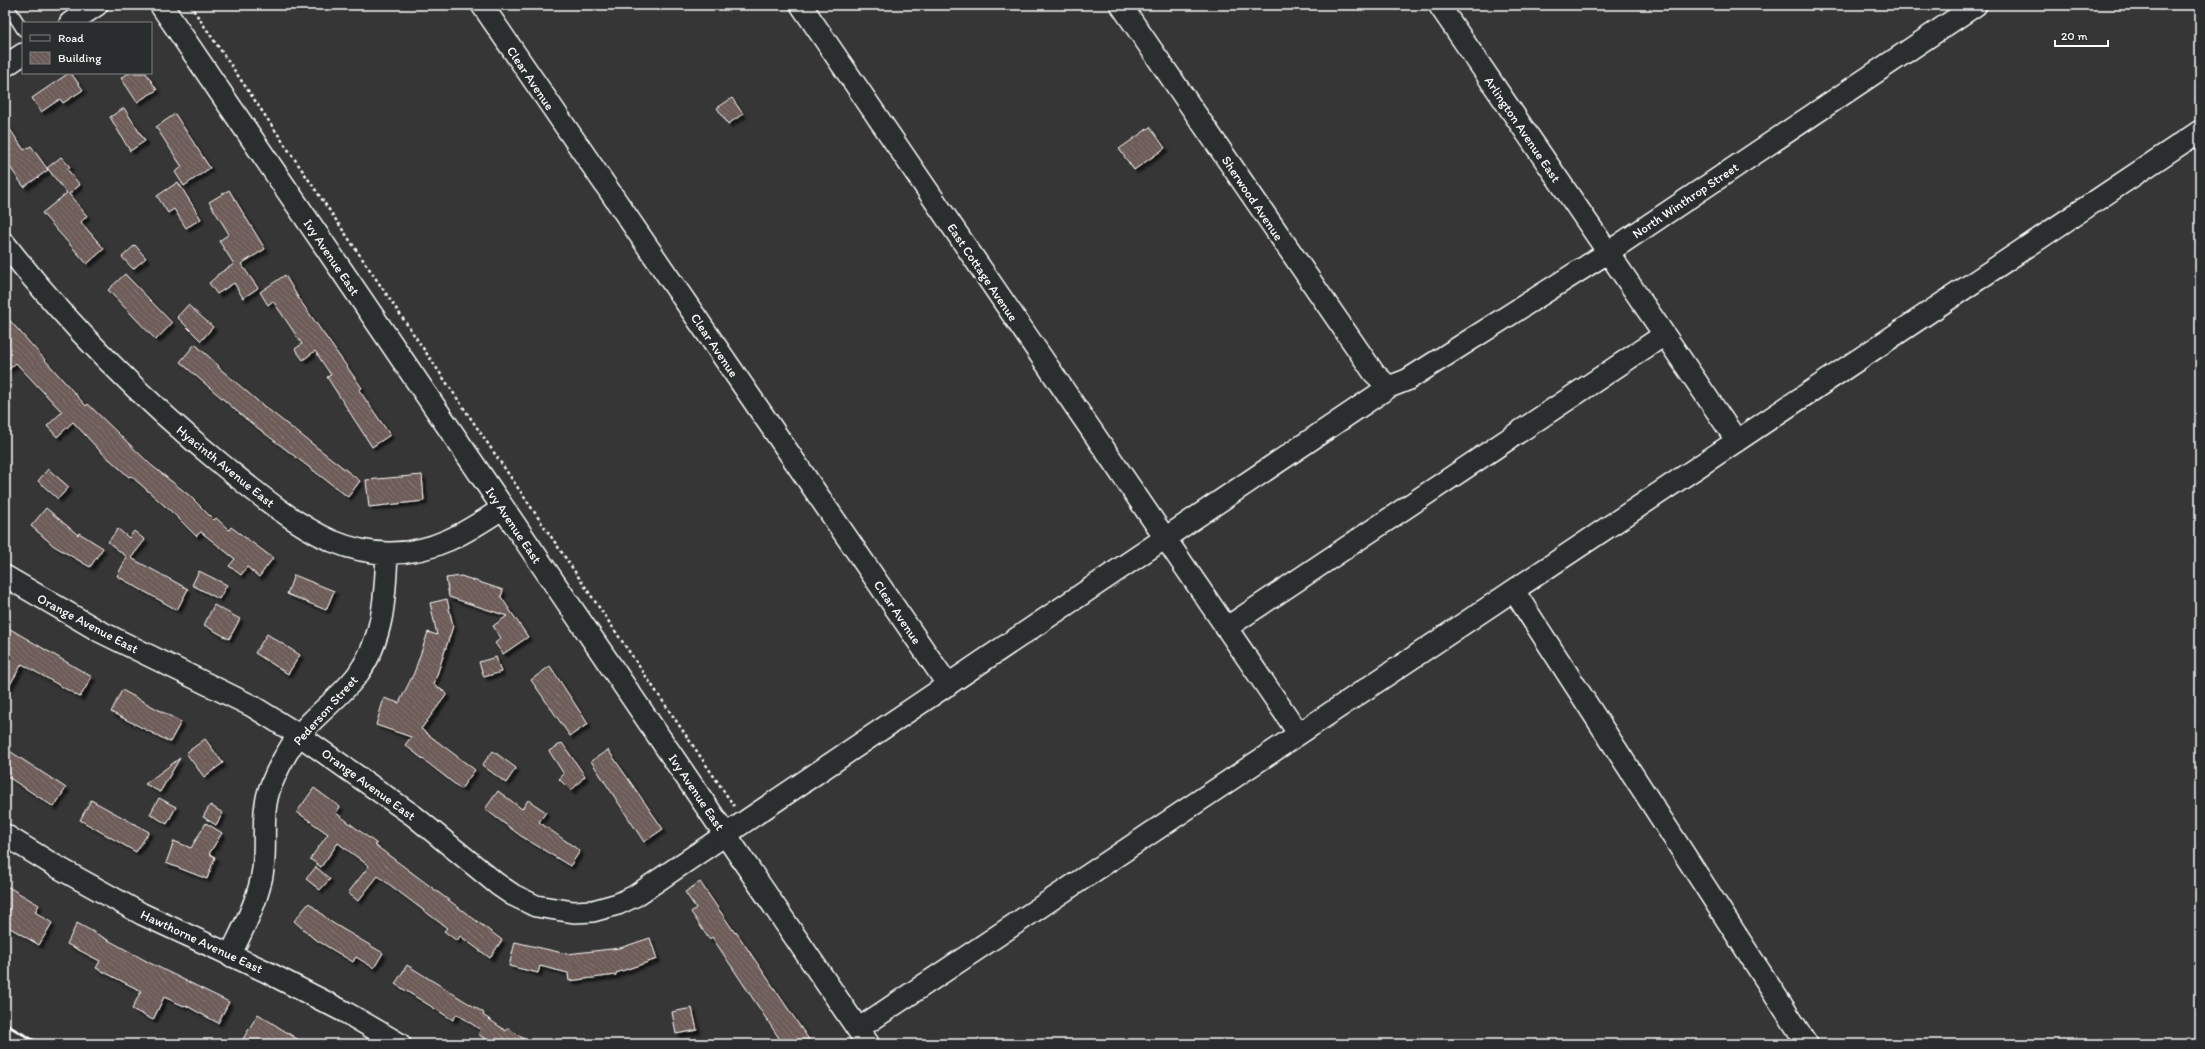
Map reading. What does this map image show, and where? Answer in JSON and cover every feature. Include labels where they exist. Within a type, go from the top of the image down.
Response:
[{"type":"street","points":[[72,22],[97,5]]},
{"type":"street","name":"Ivy Avenue East","points":[[160,5],[863,1036]]},
{"type":"street","name":"Clear Avenue","points":[[482,5],[948,685]]},
{"type":"street","name":"East Cottage Avenue","points":[[801,5],[1299,734]]},
{"type":"street","name":"Sherwood Avenue","points":[[1121,5],[1374,373],[1389,387]]},
{"type":"street","name":"Arlington Avenue East","points":[[1439,5],[1607,253],[1738,441]]},
{"type":"street","name":"North Winthrop Street","points":[[1165,538],[1389,387],[1407,380],[1607,253],[1976,5]]},
{"type":"street","points":[[5,66],[22,55]]},
{"type":"street","points":[[863,1036],[1299,734],[2200,131]]},
{"type":"street","name":"Hyacinth Avenue East","points":[[5,244],[72,324],[121,375],[182,431],[246,484],[280,509],[332,541],[357,549],[387,553],[414,551],[438,545],[462,535],[503,508]]},
{"type":"street","points":[[1226,628],[1664,335]]},
{"type":"street","name":"Orange Avenue East","points":[[5,576],[100,631],[252,706],[299,735],[414,816],[513,895],[536,906],[554,911],[574,912],[593,911],[618,904],[635,896],[1165,538]]},
{"type":"street","name":"Pederson Street","points":[[230,956],[252,911],[260,887],[264,868],[265,812],[270,787],[280,764],[299,735],[358,674],[371,652],[380,628],[385,603],[387,553]]},
{"type":"street","points":[[1514,590],[1807,1044]]},
{"type":"street","name":"Hawthorne Avenue East","points":[[5,835],[52,864],[135,910],[345,1012],[400,1044]]},
{"type":"lane","points":[[6,5],[22,29]]},
{"type":"path","points":[[190,5],[735,806],[731,808]]},
{"type":"building","points":[[68,74],[72,74],[83,90],[63,103],[60,99],[41,112],[32,98]]},
{"type":"building","points":[[127,74],[147,74],[157,90],[137,102],[121,78]]},
{"type":"building","points":[[732,98],[743,114],[728,124],[717,108]]},
{"type":"building","points":[[124,108],[145,141],[130,151],[110,117]]},
{"type":"building","points":[[175,114],[210,168],[184,186],[175,172],[182,167],[156,127]]},
{"type":"building","points":[[5,122],[24,150],[31,146],[48,170],[24,187],[5,160]]},
{"type":"building","points":[[1150,127],[1165,148],[1134,170],[1119,149]]},
{"type":"building","points":[[61,157],[70,167],[67,169],[80,185],[69,194],[87,216],[81,222],[104,249],[87,264],[42,213],[67,193],[47,168]]},
{"type":"building","points":[[178,182],[201,219],[186,228],[174,209],[168,213],[157,196]]},
{"type":"building","points":[[229,190],[265,249],[241,264],[258,288],[243,298],[234,283],[217,294],[209,283],[217,275],[234,264],[219,241],[229,234],[209,202]]},
{"type":"building","points":[[135,245],[146,258],[133,269],[122,257]]},
{"type":"building","points":[[125,274],[172,323],[156,340],[108,290]]},
{"type":"building","points":[[285,275],[299,299],[362,388],[359,390],[390,435],[372,447],[327,377],[331,375],[315,351],[303,360],[295,349],[302,344],[273,301],[268,305],[260,292]]},
{"type":"building","points":[[188,305],[213,327],[201,341],[177,317]]},
{"type":"building","points":[[5,315],[86,406],[88,404],[151,465],[190,496],[214,520],[216,518],[229,530],[231,527],[273,558],[259,577],[247,567],[241,575],[229,566],[235,559],[201,532],[196,536],[174,514],[100,451],[73,422],[57,437],[47,426],[62,412],[16,363],[5,373]]},
{"type":"building","points":[[195,344],[219,366],[218,367],[260,403],[360,481],[348,497],[246,419],[180,362]]},
{"type":"building","points":[[48,469],[69,487],[58,499],[38,481]]},
{"type":"building","points":[[422,475],[424,501],[369,507],[366,480]]},
{"type":"building","points":[[46,508],[78,535],[79,533],[103,548],[90,567],[54,546],[31,526]]},
{"type":"building","points":[[118,529],[129,538],[134,531],[145,540],[131,558],[188,589],[177,610],[117,576],[127,557],[108,542]]},
{"type":"building","points":[[199,571],[227,585],[219,599],[192,585]]},
{"type":"building","points":[[294,575],[334,591],[326,610],[287,594]]},
{"type":"building","points":[[461,576],[503,590],[501,597],[528,637],[503,654],[495,643],[501,638],[493,626],[507,616],[449,597],[446,578]]},
{"type":"building","points":[[447,599],[453,626],[434,684],[447,694],[421,729],[475,770],[461,789],[405,745],[411,737],[376,725],[384,698],[399,703],[414,673],[428,632],[437,635],[430,603]]},
{"type":"building","points":[[214,605],[240,619],[229,639],[204,625]]},
{"type":"building","points":[[5,626],[92,677],[80,697],[22,664],[5,693]]},
{"type":"building","points":[[267,634],[300,655],[288,674],[255,653]]},
{"type":"building","points":[[496,657],[501,672],[484,677],[479,662]]},
{"type":"building","points":[[550,666],[588,724],[570,736],[531,680]]},
{"type":"building","points":[[122,690],[181,722],[170,742],[111,712]]},
{"type":"building","points":[[205,739],[223,763],[204,777],[186,753]]},
{"type":"building","points":[[562,743],[585,776],[571,791],[559,779],[564,774],[549,751]]},
{"type":"building","points":[[5,748],[66,788],[54,807],[5,775]]},
{"type":"building","points":[[608,750],[663,829],[644,842],[591,761]]},
{"type":"building","points":[[493,751],[516,768],[506,783],[482,765]]},
{"type":"building","points":[[180,758],[160,792],[145,784]]},
{"type":"building","points":[[314,788],[340,807],[336,813],[377,844],[375,845],[502,940],[490,958],[460,936],[457,941],[444,931],[447,928],[378,876],[358,901],[348,893],[369,866],[338,843],[321,867],[310,859],[328,834],[297,812]]},
{"type":"building","points":[[498,791],[522,809],[528,800],[546,812],[539,822],[580,851],[570,866],[521,836],[485,809]]},
{"type":"building","points":[[159,798],[176,807],[167,824],[150,814]]},
{"type":"building","points":[[91,800],[149,832],[136,852],[80,820]]},
{"type":"building","points":[[210,805],[223,813],[216,825],[203,817]]},
{"type":"building","points":[[206,823],[222,833],[209,854],[215,857],[207,879],[166,863],[174,841],[191,848]]},
{"type":"building","points":[[316,867],[330,879],[320,890],[306,879]]},
{"type":"building","points":[[700,882],[812,1044],[783,1044],[712,937],[709,939],[691,912],[696,908],[685,892]]},
{"type":"building","points":[[5,885],[39,905],[35,912],[52,923],[39,945],[5,925]]},
{"type":"building","points":[[309,903],[331,922],[383,953],[374,968],[356,957],[353,962],[313,938],[294,921]]},
{"type":"building","points":[[77,923],[150,963],[229,1002],[218,1023],[185,1005],[184,1006],[164,997],[153,1020],[132,1009],[141,991],[96,968],[100,961],[67,944]]},
{"type":"building","points":[[650,938],[657,959],[616,973],[616,975],[569,981],[568,973],[540,966],[538,973],[509,966],[515,942],[567,954],[620,948]]},
{"type":"building","points":[[407,965],[484,1013],[483,1015],[506,1031],[508,1028],[531,1044],[492,1044],[478,1034],[481,1030],[457,1014],[453,1020],[395,984]]},
{"type":"building","points":[[692,1008],[697,1030],[676,1034],[672,1012]]},
{"type":"building","points":[[258,1014],[305,1044],[240,1044]]},
{"type":"railway","points":[[5,1024],[40,1044]]},
{"type":"railway","points":[[5,1038],[15,1044]]}]
